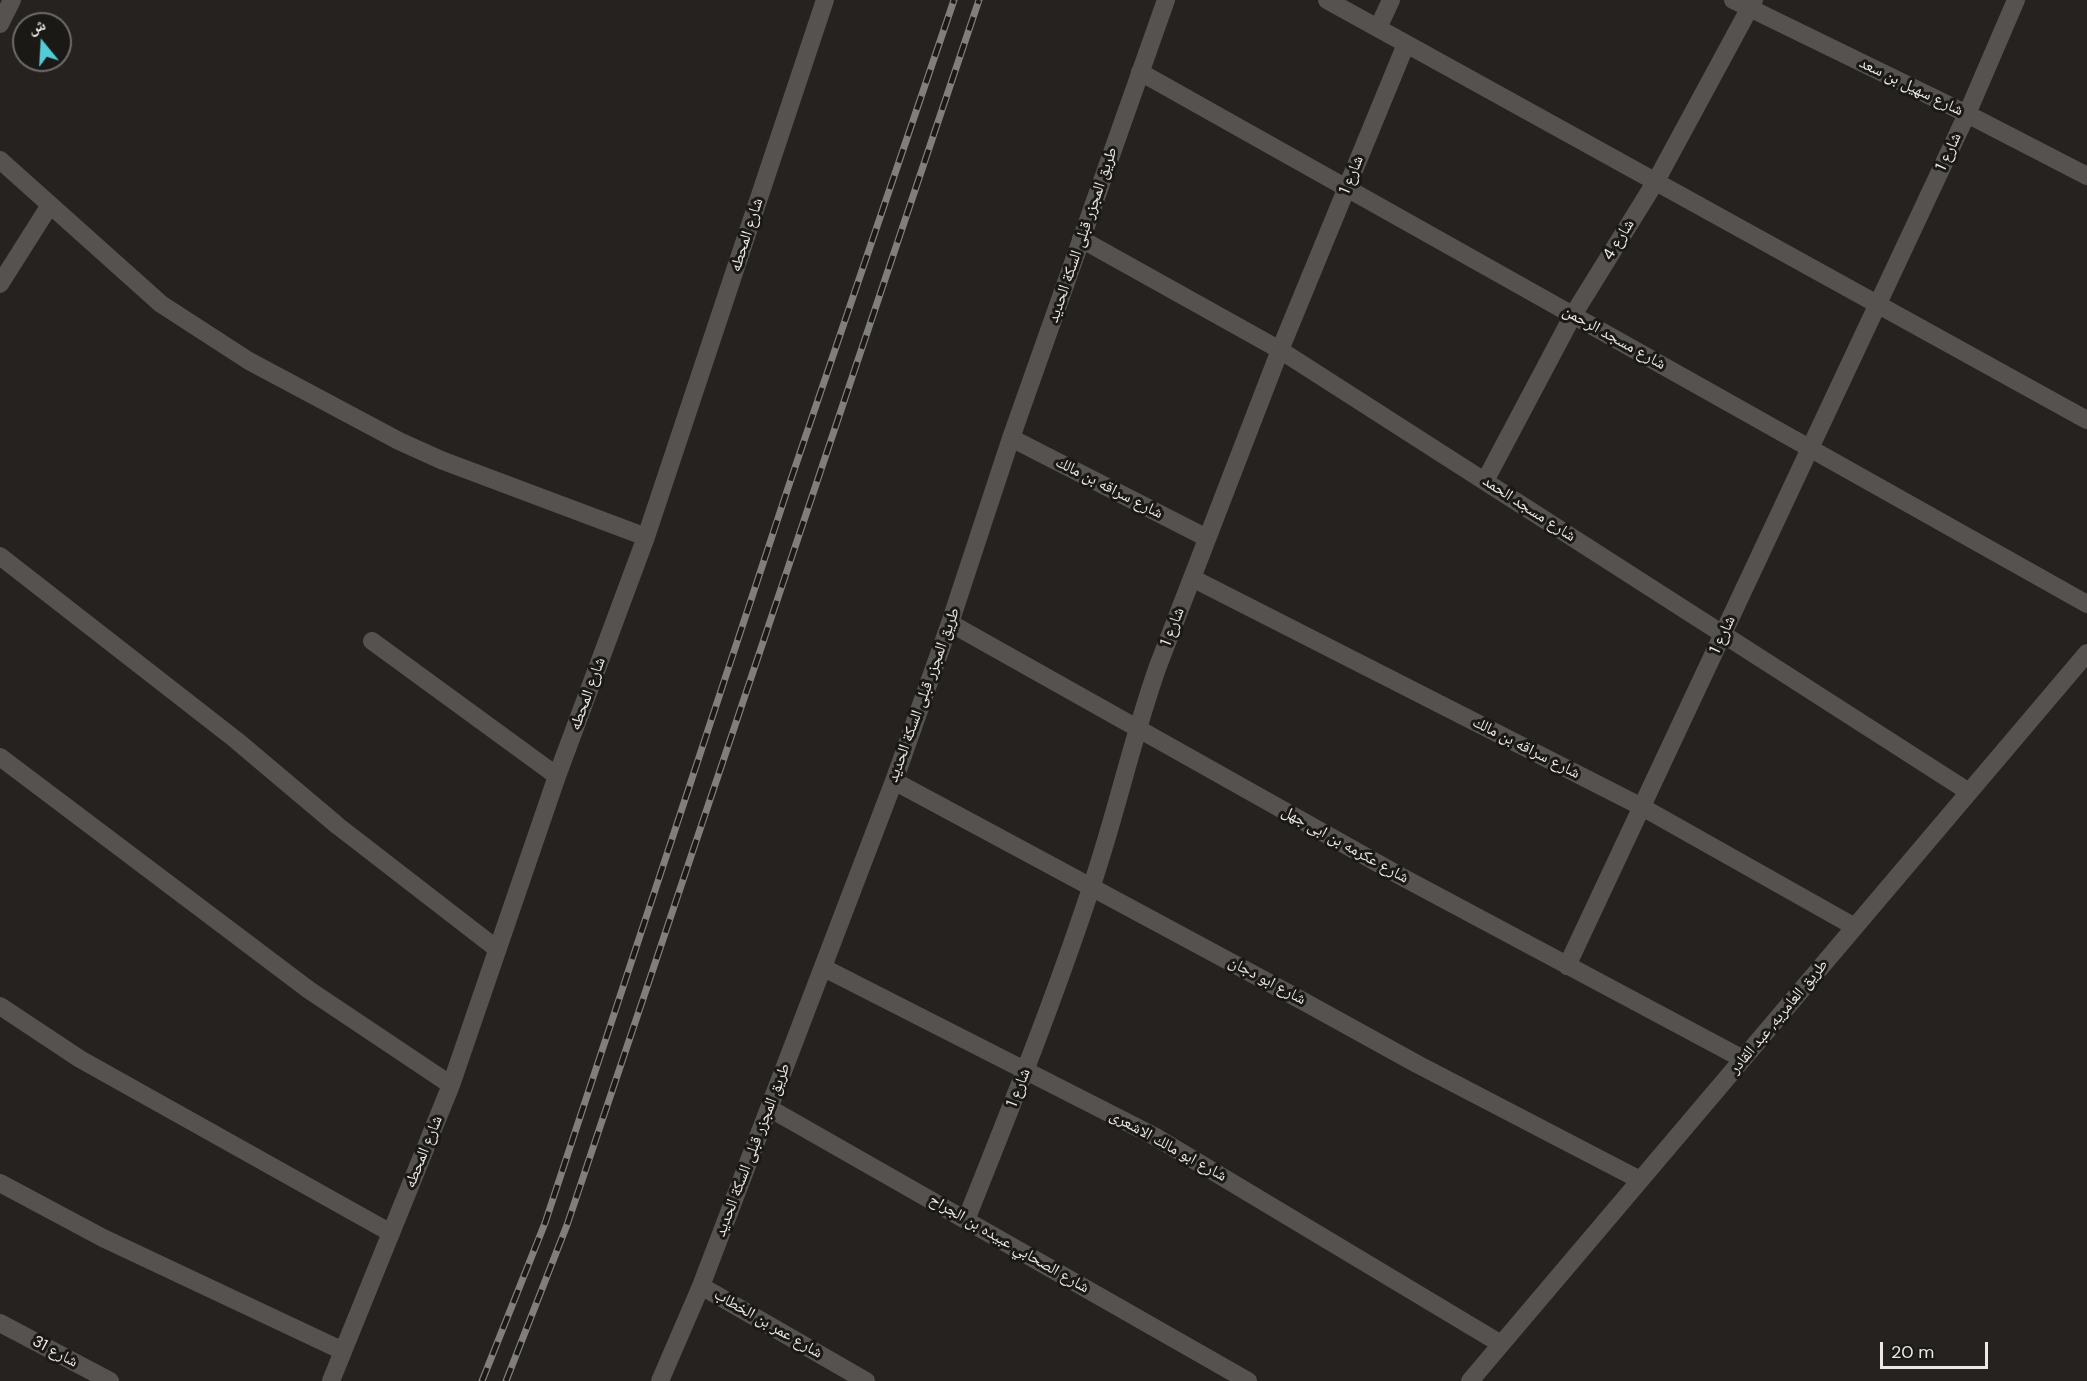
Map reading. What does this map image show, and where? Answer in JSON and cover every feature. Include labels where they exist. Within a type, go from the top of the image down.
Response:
[{"type":"street","points":[[0,24],[12,0]]},
{"type":"street","name":"شارع المحطه","points":[[331,1381],[451,1085],[557,776],[646,537],[825,0]]},
{"type":"street","name":"طريق المجزر قبلى السكة الحديد","points":[[660,1381],[701,1286],[894,781],[950,623],[1011,438],[1166,0]]},
{"type":"street","points":[[1327,0],[2087,420]]},
{"type":"street","points":[[1378,28],[1391,0]]},
{"type":"street","name":"شارع سهيل بن سعد","points":[[1733,0],[1753,4],[2087,176]]},
{"type":"street","name":"شارع 1","points":[[1567,966],[1967,114],[2016,0]]},
{"type":"street","name":"شارع 4","points":[[1485,481],[1573,315],[1656,181],[1753,4]]},
{"type":"street","name":"شارع 1","points":[[966,1220],[1026,1071],[1092,888],[1146,698],[1280,350],[1406,44]]},
{"type":"street","name":"شارع مسجد الرحمن","points":[[1140,72],[2087,604]]},
{"type":"street","points":[[0,160],[170,311],[269,372],[399,441],[441,460],[646,537]]},
{"type":"street","points":[[0,284],[50,205]]},
{"type":"street","name":"شارع مسجد الحمد","points":[[1081,239],[1280,350],[1970,792]]},
{"type":"street","name":"شارع سراقه بن مالك","points":[[1011,438],[1207,538]]},
{"type":"street","points":[[0,556],[236,740],[347,834],[497,949]]},
{"type":"street","name":"شارع سراقه بن مالك","points":[[1192,578],[1642,807],[1855,927]]},
{"type":"street","name":"شارع عكرمه بن ابى جهل","points":[[950,623],[1404,878],[1743,1059]]},
{"type":"street","points":[[372,641],[557,776]]},
{"type":"street","name":"طريق العامريه, عبد القادر","points":[[1470,1381],[2087,653]]},
{"type":"street","points":[[0,757],[309,990],[451,1085]]},
{"type":"street","name":"شارع ابو دجان","points":[[894,781],[1514,1116],[1640,1180]]},
{"type":"street","name":"شارع ابو مالك الاشعرى","points":[[824,968],[1154,1136],[1501,1344]]},
{"type":"street","points":[[0,1006],[80,1059],[391,1233]]},
{"type":"street","name":"شارع الصحابي عبيده بن الجراح","points":[[769,1108],[1248,1381]]},
{"type":"street","points":[[0,1183],[103,1238],[343,1351]]},
{"type":"street","name":"شارع عمر بن الخطاب","points":[[701,1286],[866,1381]]},
{"type":"street","name":"شارع 31","points":[[0,1323],[110,1381]]},
{"type":"railway","points":[[482,1381],[545,1223],[788,488],[954,0]]},
{"type":"railway","points":[[506,1381],[567,1225],[979,0]]}]
